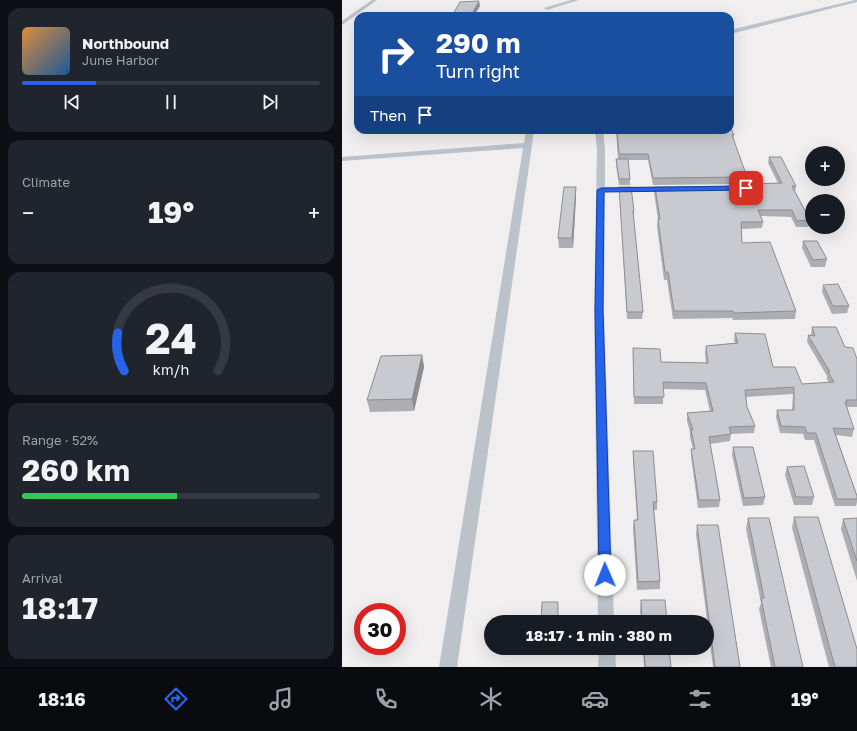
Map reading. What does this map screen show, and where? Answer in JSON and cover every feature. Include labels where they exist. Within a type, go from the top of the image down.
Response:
[{"type":"street","points":[[358,12],[374,1],[379,0]]},
{"type":"street","points":[[547,12],[550,0]]},
{"type":"street","points":[[548,8],[577,0]]},
{"type":"street","points":[[734,31],[857,1]]},
{"type":"street","points":[[342,23],[354,15]]},
{"type":"street","points":[[448,667],[529,134]]},
{"type":"street","points":[[599,134],[601,190],[599,310],[606,615]]},
{"type":"street","points":[[342,159],[528,145]]},
{"type":"street","points":[[601,190],[677,189]]},
{"type":"street","points":[[607,655],[607,667]]},
{"type":"building","points":[[479,1],[473,12],[454,12],[460,2]]},
{"type":"building","points":[[617,134],[734,134],[732,135],[747,177],[653,178],[648,154],[619,154]]},
{"type":"building","points":[[769,157],[781,157],[796,186],[792,186],[805,211],[805,220],[797,221],[792,210],[758,210],[763,222],[741,222],[742,243],[770,242],[796,311],[734,313],[733,311],[674,311],[668,272],[665,272],[658,219],[660,219],[655,187],[747,186],[750,184],[782,183]]},
{"type":"building","points":[[616,159],[628,159],[630,179],[619,179]]},
{"type":"building","points":[[564,187],[576,187],[572,238],[558,238]]},
{"type":"building","points":[[619,187],[631,187],[643,312],[627,312]]},
{"type":"building","points":[[803,241],[817,241],[827,259],[813,260]]},
{"type":"building","points":[[838,284],[849,306],[833,306],[823,285]]},
{"type":"building","points":[[812,327],[836,327],[845,347],[853,348],[857,359],[857,400],[846,400],[847,402],[845,402],[854,429],[833,428],[857,499],[837,499],[816,433],[807,433],[805,427],[781,426],[777,410],[794,410],[794,387],[745,390],[747,407],[755,426],[729,427],[731,434],[709,437],[720,500],[699,500],[691,449],[695,449],[691,430],[693,430],[687,413],[713,411],[706,383],[663,382],[664,397],[634,397],[633,348],[660,349],[661,362],[708,363],[706,346],[738,343],[735,333],[765,334],[773,367],[795,367],[802,384],[834,382],[828,372],[830,372],[808,335],[815,336]]},
{"type":"building","points":[[422,355],[412,399],[367,400],[381,356]]},
{"type":"building","points":[[733,447],[753,447],[765,497],[744,498]]},
{"type":"building","points":[[633,451],[653,451],[657,502],[653,502],[660,581],[638,582],[634,520],[638,520]]},
{"type":"building","points":[[804,466],[814,497],[796,497],[787,467]]},
{"type":"building","points":[[794,517],[818,517],[857,649],[857,667],[835,667]]},
{"type":"building","points":[[748,518],[769,518],[803,667],[775,667],[761,598],[764,598]]},
{"type":"building","points":[[857,518],[857,561],[843,519]]},
{"type":"building","points":[[697,525],[718,525],[740,667],[715,667],[713,655],[714,615],[708,615]]},
{"type":"building","points":[[641,600],[665,600],[666,615],[642,615]]},
{"type":"building","points":[[542,602],[558,602],[558,615],[541,615]]},
{"type":"building","points":[[644,655],[670,655],[671,667],[645,667]]},
{"type":"route","points":[[605,575],[599,310],[601,190],[746,188]]}]
